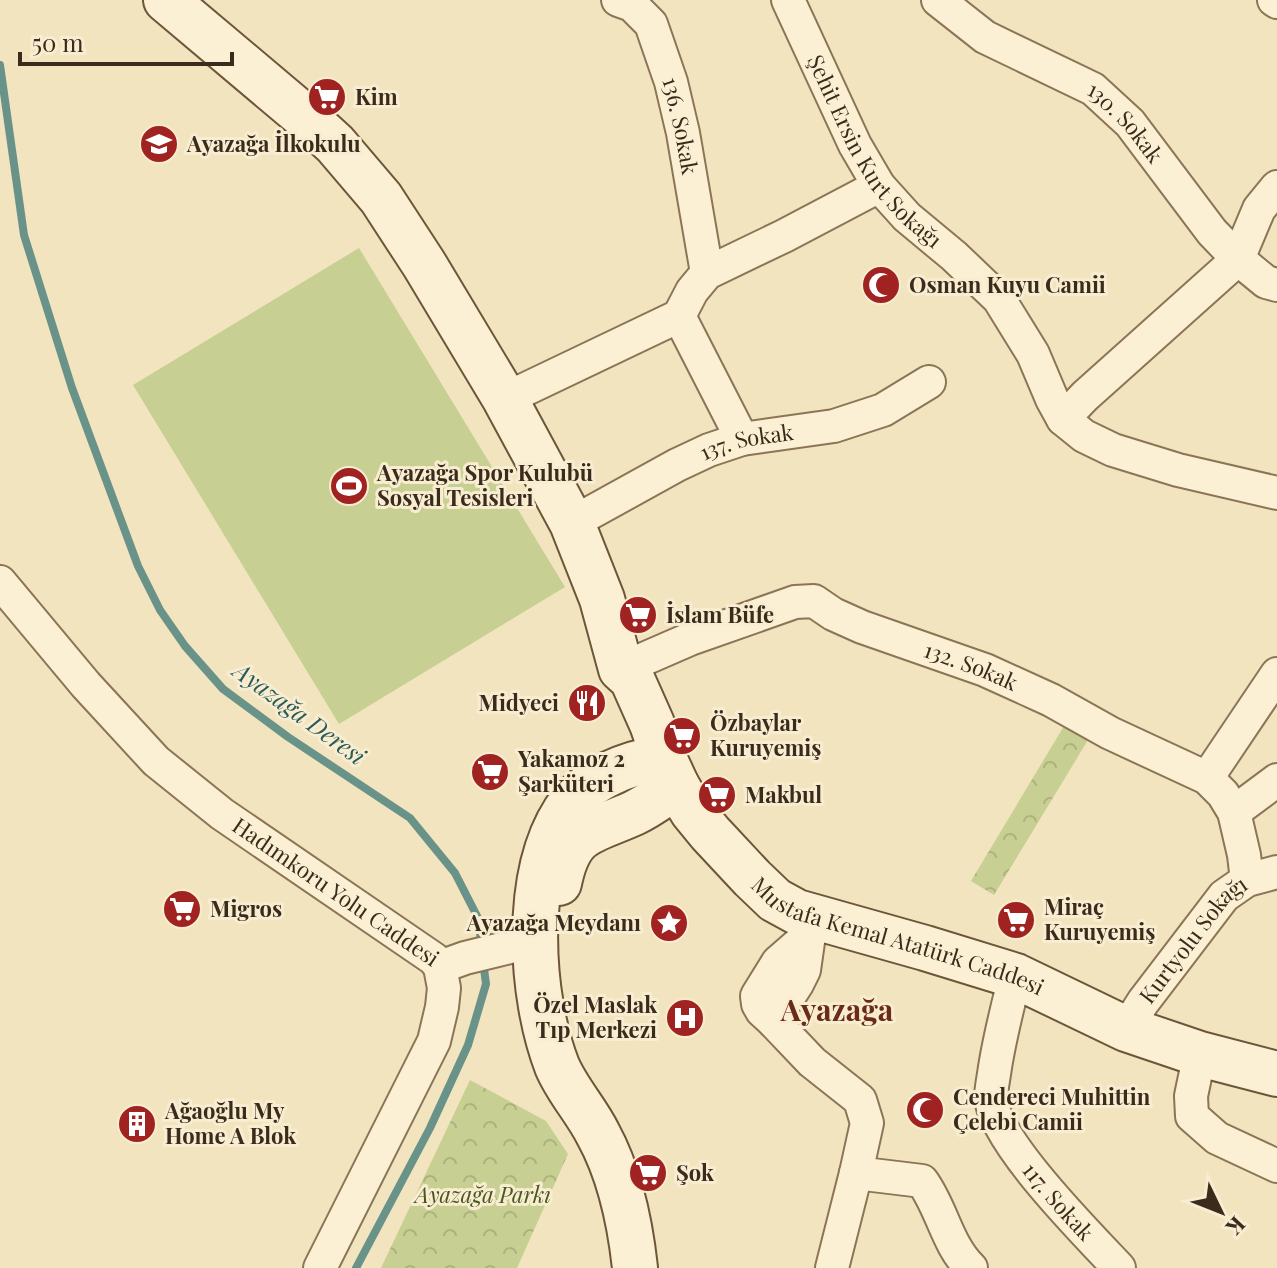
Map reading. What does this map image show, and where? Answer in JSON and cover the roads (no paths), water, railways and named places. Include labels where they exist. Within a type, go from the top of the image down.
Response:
[{"type":"street","name":"Mustafa Kemal Atatürk Caddesi","points":[[166,0],[312,123],[381,198],[505,399],[572,523],[602,599],[622,670],[621,696],[661,775],[752,878],[775,900],[797,912],[812,927],[925,948],[1014,982],[1122,1041],[1277,1089]]},
{"type":"street","name":"136. Sokak","points":[[618,0],[632,5],[651,24],[671,82],[686,147],[707,273]]},
{"type":"street","name":"Şehit Ersin Kurt Sokağı","points":[[788,0],[837,109],[879,186],[907,217],[999,299],[1033,354],[1063,419],[1084,436],[1113,450],[1178,470],[1277,493]]},
{"type":"street","name":"130. Sokak","points":[[947,2],[985,37],[1093,89],[1130,123],[1212,232],[1266,282],[1277,285]]},
{"type":"street","points":[[505,399],[679,316],[692,291],[707,273],[879,186]]},
{"type":"street","points":[[1063,419],[1238,259],[1259,209],[1277,187]]},
{"type":"street","points":[[679,316],[742,439]]},
{"type":"street","name":"137. Sokak","points":[[572,523],[677,465],[742,439],[834,426],[883,410],[929,382]]},
{"type":"street","name":"Hadımkoru Yolu Caddesi","points":[[0,582],[86,685],[156,761],[222,814],[415,945],[440,967],[444,988],[434,1041],[320,1268]]},
{"type":"street","name":"132. Sokak","points":[[622,670],[720,628],[795,602],[814,601],[862,627],[1012,682],[1110,733],[1207,778],[1223,794],[1234,812],[1244,855],[1262,876]]},
{"type":"street","points":[[1207,778],[1277,674]]},
{"type":"street","points":[[585,1109],[561,1019],[555,967],[554,914],[562,869],[569,851],[579,838],[645,808],[661,775],[621,767],[578,795],[565,811],[542,870],[534,941],[550,1044],[567,1085],[585,1109],[610,1158],[621,1191],[635,1268]]},
{"type":"street","points":[[1234,812],[1277,780]]},
{"type":"street","name":"Kurtyolu Sokağı","points":[[1122,1041],[1143,1002],[1224,896],[1262,876]]},
{"type":"street","points":[[812,927],[804,970],[773,1021],[812,1062],[860,1100],[867,1123],[832,1268]]},
{"type":"street","points":[[440,967],[534,941]]},
{"type":"street","name":"117. Sokak","points":[[1014,982],[1000,1038],[991,1099],[998,1120],[1016,1151],[1119,1268]]},
{"type":"street","name":"Mustafa Kemal Atatürk Caddesi","points":[[1198,1063],[1277,1074]]},
{"type":"street","points":[[1198,1063],[1191,1096],[1192,1116],[1217,1138],[1277,1166]]},
{"type":"street","points":[[856,1173],[922,1181],[960,1257],[971,1268]]},
{"type":"waterway","name":"Ayazağa Deresi","points":[[0,65],[24,235],[72,388],[138,566],[160,610],[185,646],[223,689],[288,737],[410,818],[455,873],[478,918],[482,948]]},
{"type":"waterway","name":"Ayazağa Deresi","points":[[356,1268],[430,1128],[468,1045],[486,984],[483,961]]},
{"type":"place","name":"Kim","points":[[327,97]]},
{"type":"place","name":"Ayazağa İlkokulu","points":[[159,144]]},
{"type":"place","name":"Osman Kuyu Camii","points":[[881,285]]},
{"type":"place","name":"Ayazağa Spor Kulubü Sosyal Tesisleri","points":[[349,486]]},
{"type":"place","name":"İslam Büfe","points":[[638,615]]},
{"type":"place","name":"Midyeci","points":[[587,703]]},
{"type":"place","name":"Özbaylar Kuruyemiş","points":[[682,736]]},
{"type":"place","name":"Yakamoz 2 Şarküteri","points":[[490,772]]},
{"type":"place","name":"Makbul","points":[[717,795]]},
{"type":"place","name":"Migros","points":[[182,909]]},
{"type":"place","name":"Miraç Kuruyemiş","points":[[1016,920]]},
{"type":"place","name":"Ayazağa Meydanı","points":[[669,923]]},
{"type":"place","name":"Özel Maslak Tıp Merkezi","points":[[685,1018]]},
{"type":"place","name":"Cendereci Muhittin Çelebi Camii","points":[[925,1110]]},
{"type":"place","name":"Ağaoğlu My Home A Blok","points":[[137,1124]]},
{"type":"place","name":"Şok","points":[[648,1173]]},
{"type":"district","name":"Ayazağa","points":[[837,1011]]},
{"type":"park label","name":"Ayazağa Parkı","points":[[483,1195]]}]
